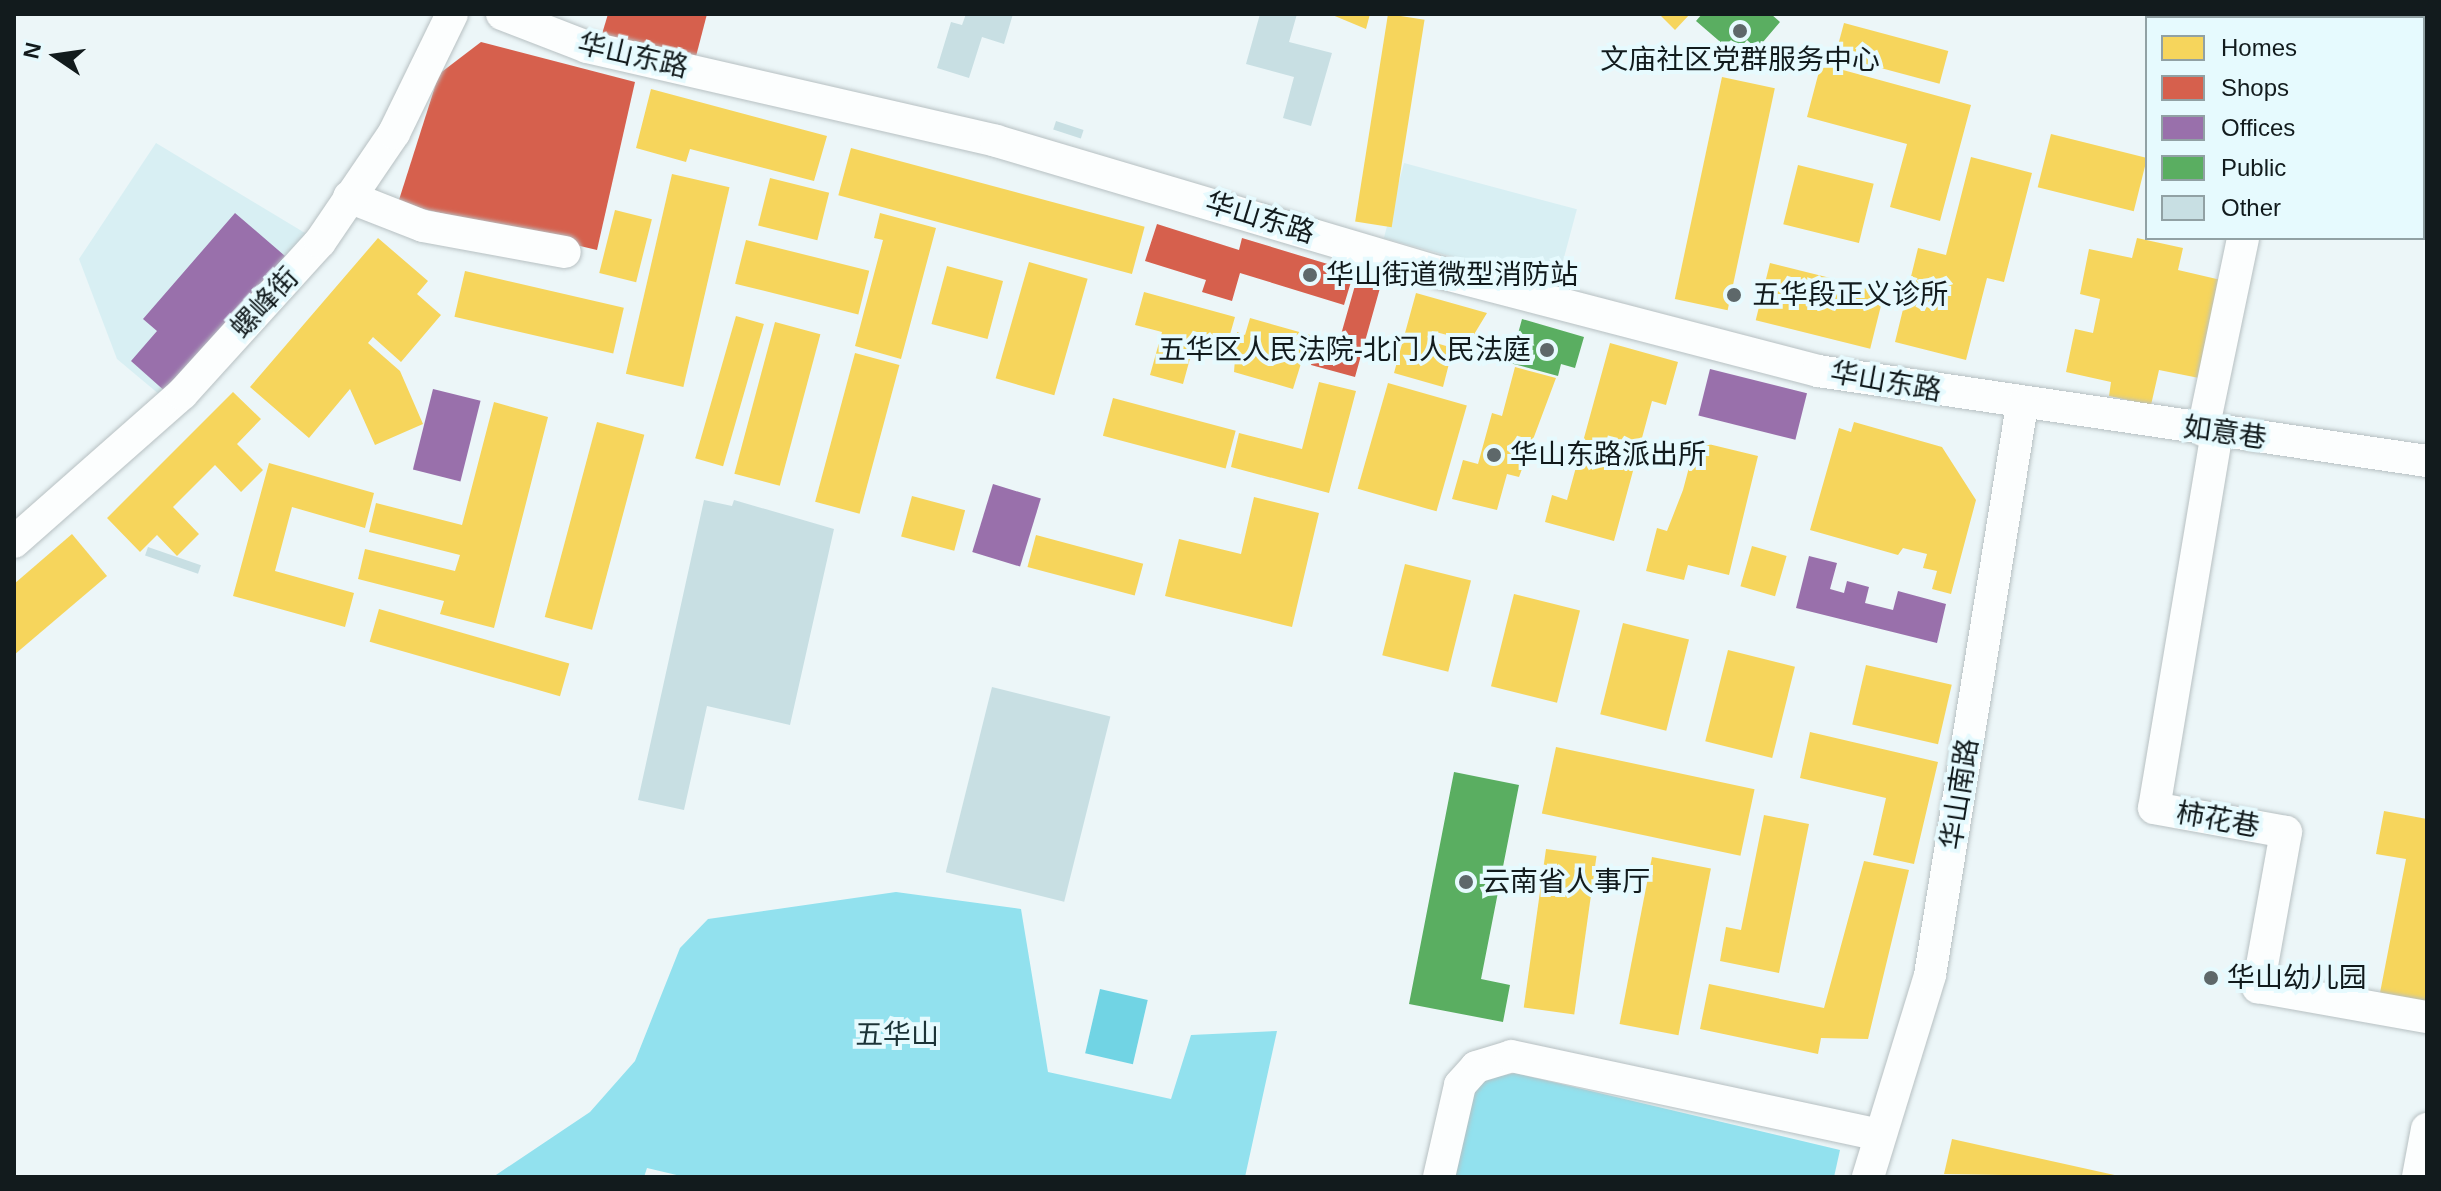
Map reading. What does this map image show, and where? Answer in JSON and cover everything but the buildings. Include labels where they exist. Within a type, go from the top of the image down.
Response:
[{"type":"street","name":"螺峰街","points":[[14,542],[182,394],[314,249],[394,133],[452,14]]},
{"type":"street","name":"华山东路","points":[[502,14],[587,47],[996,141],[1733,350],[2022,405]]},
{"type":"street","points":[[349,197],[423,226],[565,252]]},
{"type":"street","name":"柿花巷","points":[[2243,240],[2210,431],[2154,808],[2286,832],[2258,987],[2427,1017]]},
{"type":"street","name":"如意巷","points":[[2022,405],[2427,461]]},
{"type":"street","name":"华山南路","points":[[1868,1177],[1878,1135],[1930,975],[2022,405]]},
{"type":"street","points":[[1439,1177],[1460,1085],[1476,1067],[1511,1056],[1878,1135]]},
{"type":"street","points":[[2418,1177],[2427,1129]]},
{"type":"shaded area","points":[[156,143],[310,236],[166,400],[117,359],[79,259]]},
{"type":"shaded area","points":[[1404,163],[1577,209],[1557,285],[1384,238]]},
{"type":"shaded area","points":[[1100,989],[1148,1000],[1133,1064],[1085,1053]]},
{"type":"green space","name":"五华山","points":[[896,892],[1021,909],[1048,1072],[1171,1099],[1191,1035],[1277,1031],[1245,1177],[685,1177],[647,1168],[644,1177],[493,1177],[590,1112],[635,1061],[680,948],[708,919]]},
{"type":"green space","points":[[1515,1073],[1840,1150],[1834,1177],[1449,1177],[1468,1093],[1486,1079]]},
{"type":"place","name":"文庙社区党群服务中心","points":[[1740,31]]},
{"type":"place","name":"华山街道微型消防站","points":[[1310,275]]},
{"type":"place","name":"五华段正义诊所","points":[[1734,295]]},
{"type":"place","name":"五华区人民法院-北门人民法庭","points":[[1547,350]]},
{"type":"place","name":"华山东路派出所","points":[[1494,455]]},
{"type":"place","name":"云南省人事厅","points":[[1466,882]]},
{"type":"place","name":"华山幼儿园","points":[[2211,978]]}]
